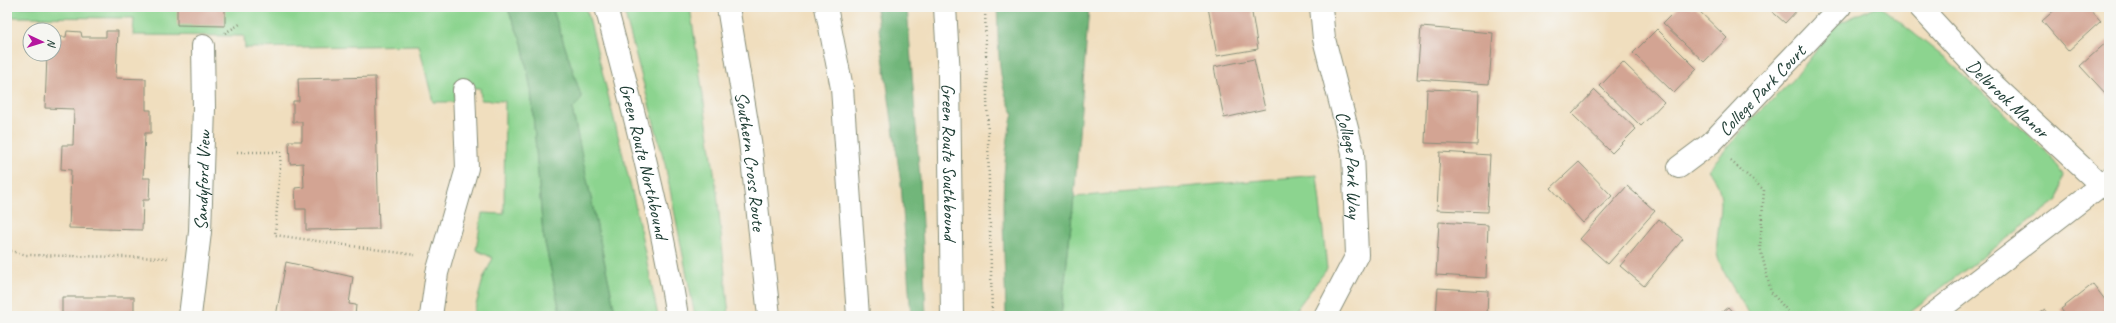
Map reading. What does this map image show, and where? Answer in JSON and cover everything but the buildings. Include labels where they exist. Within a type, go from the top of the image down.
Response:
[{"type":"main road","name":"Green Route Northbound","points":[[606,7],[643,148],[677,316]]},
{"type":"main road","name":"Southern Cross Route","points":[[728,7],[750,141],[769,316]]},
{"type":"main road","points":[[826,7],[842,88],[858,316]]},
{"type":"main road","name":"Green Route Southbound","points":[[945,7],[949,76],[952,316]]},
{"type":"main road","name":"College Park Way","points":[[1321,7],[1324,39],[1353,152],[1357,255],[1325,316]]},
{"type":"main road","name":"College Park Court","points":[[1679,167],[1711,143],[1840,7]]},
{"type":"main road","name":"Delbrook Manor","points":[[1920,7],[1982,74],[2105,182],[1932,316]]},
{"type":"main road","name":"Sandyford View","points":[[190,316],[200,232],[204,108],[203,46]]},
{"type":"main road","points":[[431,316],[437,273],[467,168],[464,90]]},
{"type":"path","points":[[985,7],[992,316]]},
{"type":"path","points":[[1711,143],[1764,190],[1760,247],[1771,292],[1792,316]]},
{"type":"path","points":[[237,152],[281,152],[275,235],[441,259]]},
{"type":"path","points":[[7,250],[26,255],[197,258]]},
{"type":"green space","points":[[7,7],[507,7],[522,43],[531,90],[543,234],[561,316],[473,316],[483,279],[493,258],[476,250],[482,213],[504,214],[505,101],[481,100],[480,88],[455,88],[455,102],[433,102],[419,45],[245,48],[244,36],[133,35],[134,18],[7,17]]},
{"type":"green space","points":[[507,7],[552,7],[582,99],[572,109],[616,316],[561,316],[543,234],[531,90],[522,43]]},
{"type":"green space","points":[[552,7],[585,7],[588,14],[635,204],[658,316],[616,316],[572,109],[582,99]]},
{"type":"green space","points":[[623,7],[690,7],[717,192],[729,316],[695,316],[665,164]]},
{"type":"green space","points":[[876,7],[907,7],[920,180],[926,316],[911,316],[901,184]]},
{"type":"green space","points":[[997,7],[1089,7],[1074,197],[1061,316],[1006,316],[1003,188],[1008,138],[1013,113],[1001,75],[998,47]]},
{"type":"green space","points":[[1875,7],[1881,7],[1947,60],[2050,155],[2063,175],[2058,200],[1904,316],[1751,316],[1731,284],[1718,258],[1717,241],[1721,200],[1715,180],[1708,170],[1752,119],[1793,80],[1837,24]]},
{"type":"green space","points":[[1317,175],[1327,269],[1291,316],[1061,316],[1074,197]]}]
